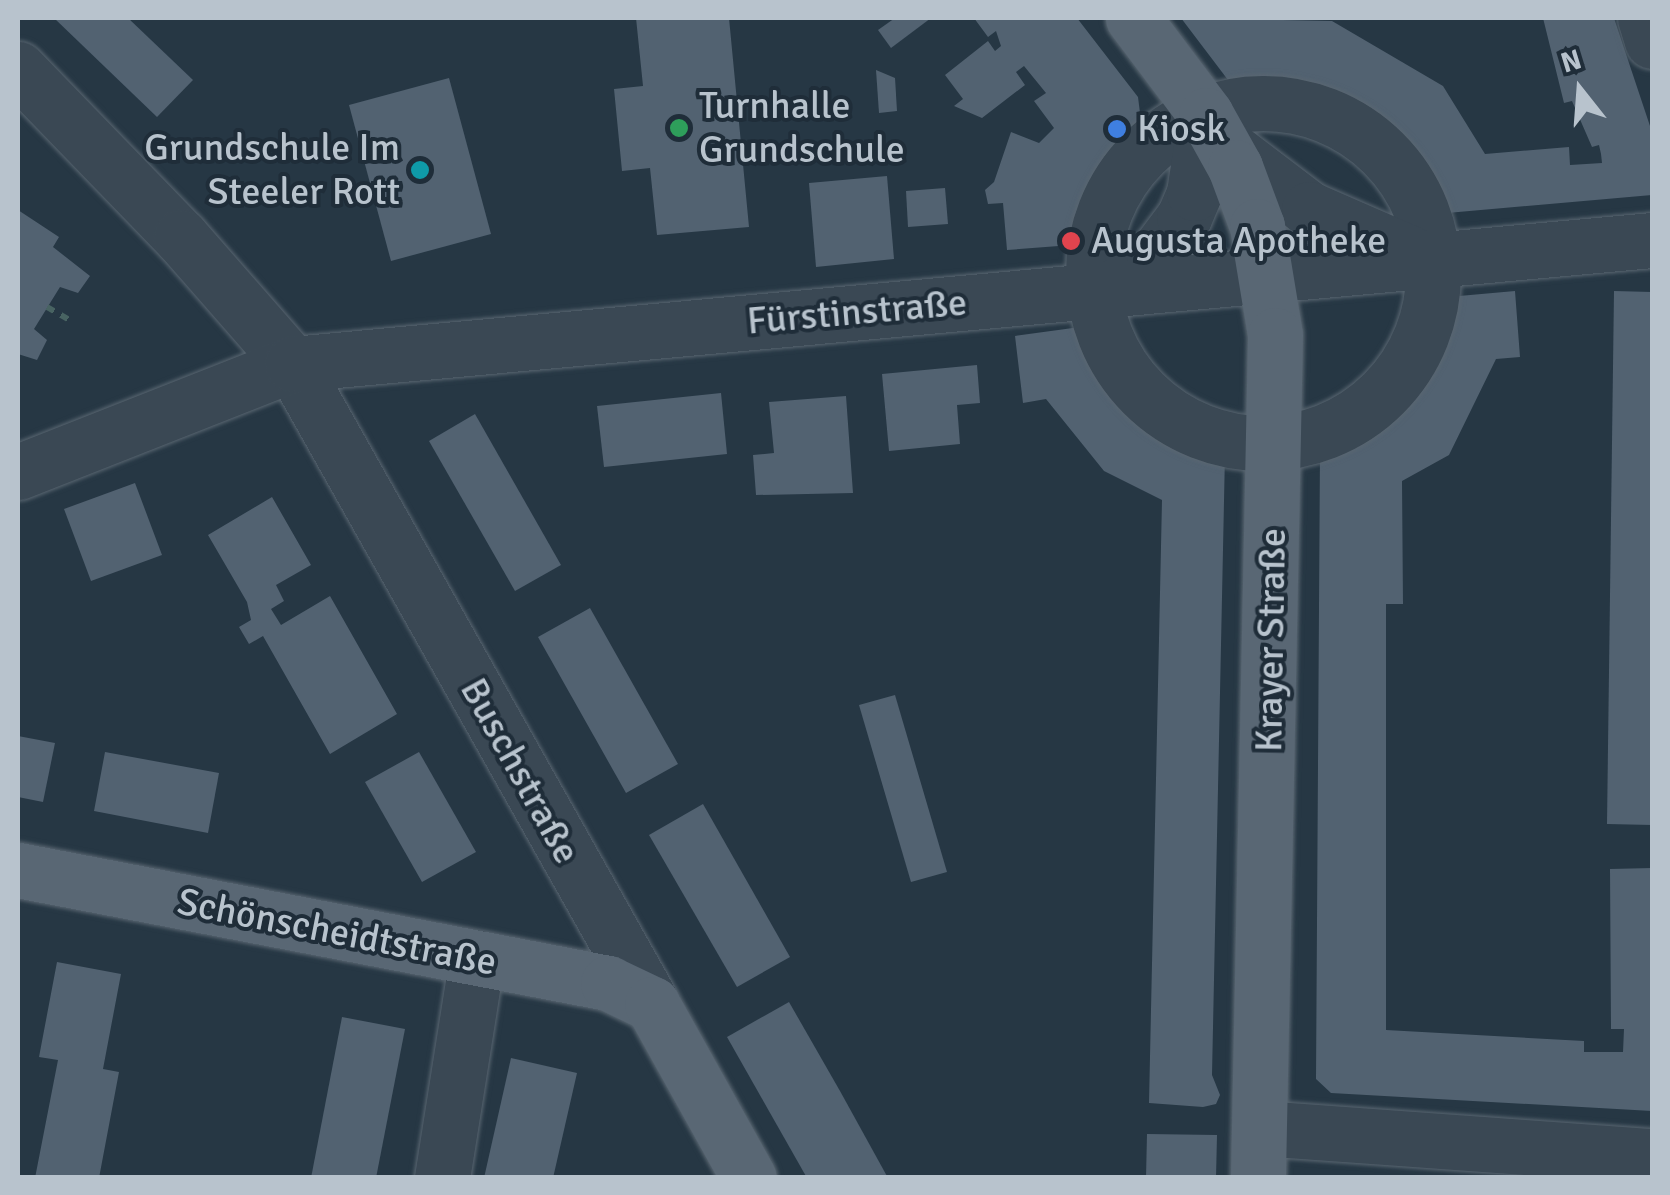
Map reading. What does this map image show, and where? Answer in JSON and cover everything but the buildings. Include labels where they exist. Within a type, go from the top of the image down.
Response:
[{"type":"main road","name":"Krayer Straße","points":[[1133,18],[1214,129],[1257,226],[1267,273],[1276,439],[1259,1153]]},
{"type":"main road","name":"Schönscheidtstraße","points":[[18,870],[608,982],[652,1004]]},
{"type":"main road","name":"Buschstraße","points":[[652,1004],[749,1178]]},
{"type":"street","points":[[1644,18],[1652,41]]},
{"type":"street","name":"Buschstraße","points":[[18,68],[182,237],[292,364],[652,1004]]},
{"type":"street","points":[[1314,106],[1385,152],[1426,218],[1429,257],[1434,298],[1394,384],[1364,410],[1319,432],[1276,439],[1225,440],[1174,421],[1137,394],[1104,342],[1104,289],[1094,243],[1124,171],[1155,139],[1314,106]]},
{"type":"street","points":[[1104,289],[1154,257],[1184,217],[1214,129]]},
{"type":"street","name":"Fürstinstraße","points":[[1214,129],[1310,210],[1429,257]]},
{"type":"street","name":"Fürstinstraße","points":[[292,364],[1429,257],[1652,240]]},
{"type":"street","points":[[18,472],[292,364]]},
{"type":"street","points":[[442,1178],[477,958]]},
{"type":"street","points":[[1259,1153],[1652,1156]]},
{"type":"path","points":[[47,308],[71,321]]},
{"type":"place","name":"Turnhalle Grundschule","points":[[679,128]]},
{"type":"place","name":"Kiosk","points":[[1117,129]]},
{"type":"place","name":"Grundschule Im Steeler Rott","points":[[420,170]]},
{"type":"place","name":"Augusta Apotheke","points":[[1071,241]]}]
